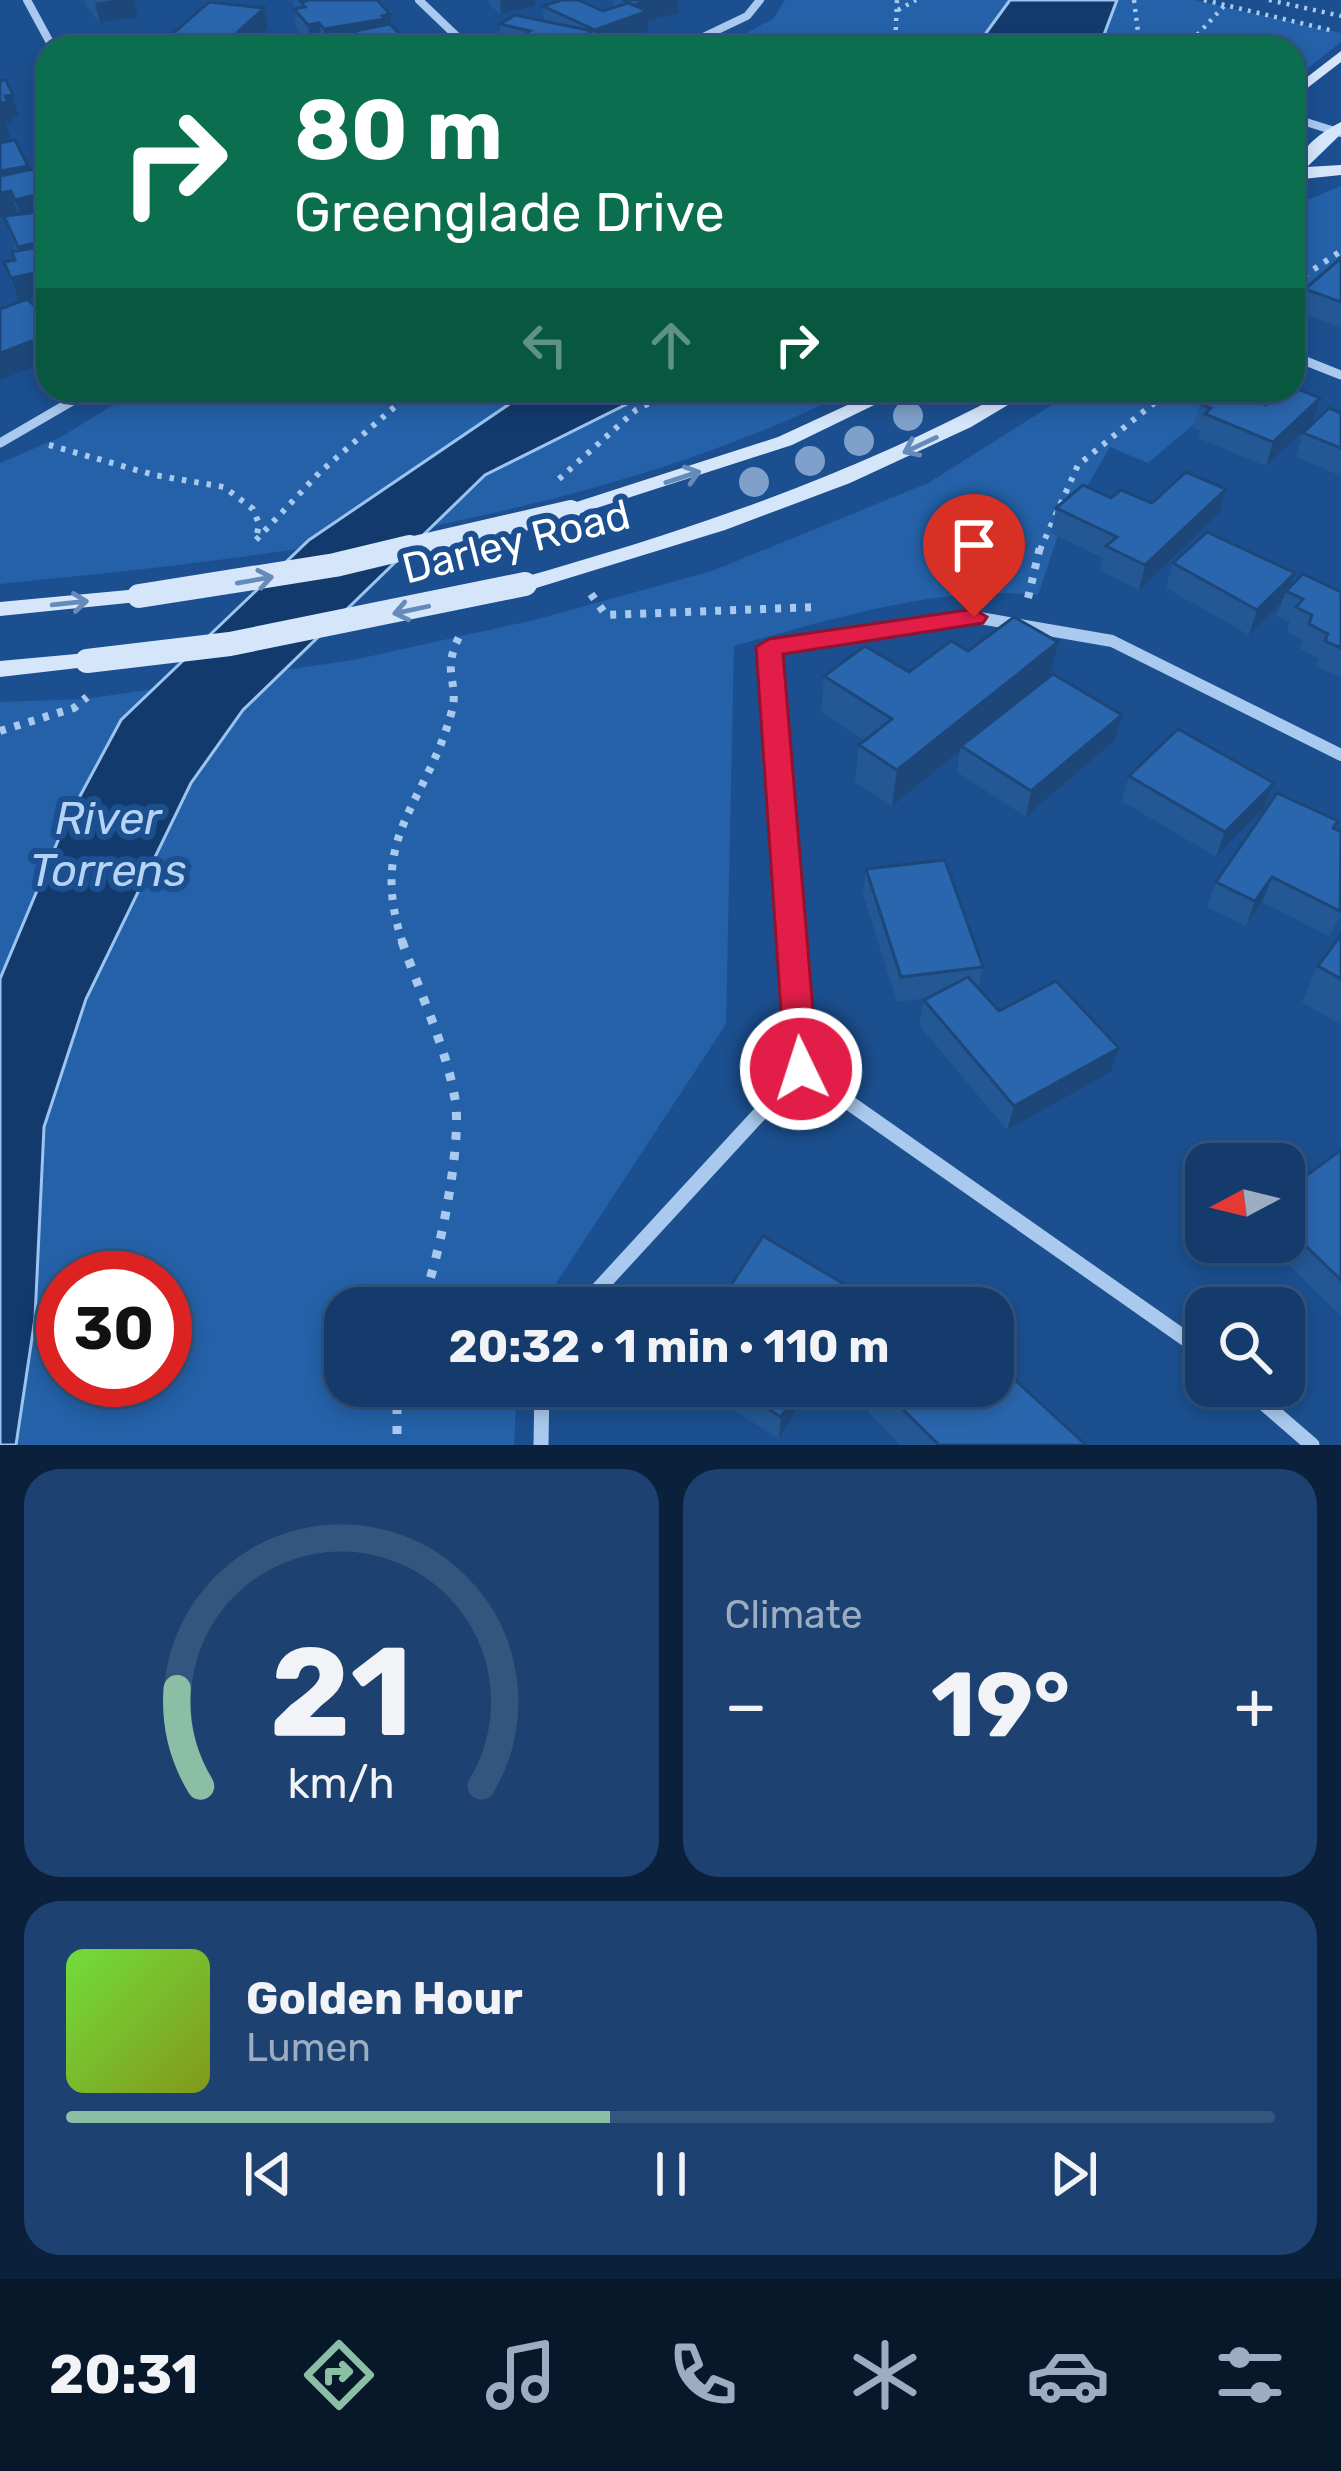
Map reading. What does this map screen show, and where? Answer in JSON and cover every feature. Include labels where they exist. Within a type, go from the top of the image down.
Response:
[{"type":"main road","points":[[1305,85],[1341,56]]},
{"type":"main road","points":[[1305,162],[1340,129]]},
{"type":"main road","points":[[1305,172],[1341,170]]},
{"type":"main road","name":"Darley Road","points":[[0,609],[139,596],[335,565],[571,510],[766,448],[869,402]]},
{"type":"main road","name":"Darley Road","points":[[0,669],[230,644],[525,584],[785,503],[928,441],[1001,402]]},
{"type":"street","points":[[27,0],[46,36]]},
{"type":"street","points":[[418,0],[456,36]]},
{"type":"street","points":[[705,36],[747,16],[760,0]]},
{"type":"street","points":[[1305,119],[1340,129]]},
{"type":"street","points":[[1305,361],[1341,375]]},
{"type":"street","points":[[0,443],[72,402]]},
{"type":"street","points":[[600,1287],[801,1069],[769,647],[974,617],[1112,641],[1341,754]]},
{"type":"street","points":[[801,1069],[1185,1335]]},
{"type":"street","points":[[541,1445],[542,1407]]},
{"type":"street","points":[[1268,1407],[1312,1445]]},
{"type":"path","points":[[896,36],[897,0]]},
{"type":"path","points":[[898,10],[916,0]]},
{"type":"path","points":[[1134,0],[1138,36]]},
{"type":"path","points":[[1204,0],[1325,29]]},
{"type":"path","points":[[1269,0],[1341,16]]},
{"type":"path","points":[[1196,36],[1225,5]]},
{"type":"path","points":[[1305,275],[1341,251]]},
{"type":"path","points":[[17,436],[154,475],[224,487],[253,509],[259,524],[256,541],[320,472],[399,402]]},
{"type":"path","points":[[636,410],[652,402]]},
{"type":"path","points":[[1024,626],[1044,533],[1078,465],[1155,402]]},
{"type":"path","points":[[576,570],[605,615],[828,607],[838,637]]},
{"type":"path","points":[[429,1287],[453,1158],[456,1101],[397,926],[389,886],[393,846],[453,710],[448,657]]},
{"type":"path","points":[[0,731],[74,708]]},
{"type":"path","points":[[397,1407],[397,1445]]},
{"type":"shaded area","points":[[785,0],[1194,0],[1341,33],[1341,42],[1305,70],[1305,36],[740,36],[773,19]]},
{"type":"shaded area","points":[[1341,186],[1341,268],[1305,297],[1305,201]]},
{"type":"shaded area","points":[[118,402],[826,402],[753,435],[649,471],[436,525],[218,560],[0,584],[0,463],[61,437]]},
{"type":"shaded area","points":[[1057,402],[1220,402],[1148,463],[1110,447],[1057,538],[1038,595],[999,593],[922,600],[734,646],[726,1024],[554,1287],[324,1287],[324,1407],[516,1407],[514,1445],[0,1445],[0,702],[85,699],[353,660],[534,620],[712,571],[928,483]]},
{"type":"water","points":[[1010,0],[1117,0],[1104,36],[986,33]]},
{"type":"water","name":"River Torrens","points":[[512,402],[631,402],[485,475],[243,710],[191,783],[86,999],[44,1127],[35,1318],[16,1445],[0,1445],[0,979],[65,824],[121,720],[309,540]]},
{"type":"building","points":[[377,0],[390,14],[382,16],[385,19],[324,29],[319,23],[308,25],[294,9],[305,7],[301,2]]},
{"type":"building","points":[[578,0],[603,11],[628,3],[648,11],[595,30],[543,6]]},
{"type":"building","points":[[209,2],[264,8],[233,36],[171,35]]},
{"type":"building","points":[[515,15],[592,31],[585,36],[530,36],[524,35],[530,31],[500,24]]},
{"type":"building","points":[[390,24],[402,36],[359,36],[354,31]]},
{"type":"building","points":[[6,80],[13,95],[0,103],[0,81]]},
{"type":"building","points":[[15,140],[28,166],[0,171],[0,143]]},
{"type":"building","points":[[33,169],[36,195],[15,200],[11,191],[0,193],[0,176]]},
{"type":"building","points":[[36,212],[36,243],[18,247],[4,216]]},
{"type":"building","points":[[36,247],[36,273],[11,278],[4,262],[15,260],[12,252]]},
{"type":"building","points":[[1341,258],[1341,302],[1305,289]]},
{"type":"building","points":[[27,299],[36,307],[36,340],[0,353],[0,309]]},
{"type":"building","points":[[1305,392],[1320,398],[1273,442],[1205,414],[1211,408],[1200,404],[1258,402],[1305,402]]},
{"type":"building","points":[[1329,408],[1341,413],[1341,448],[1303,433]]},
{"type":"building","points":[[1186,472],[1226,489],[1145,565],[1106,546],[1117,537],[1056,508],[1083,485],[1111,498],[1121,490],[1152,503]]},
{"type":"building","points":[[1207,532],[1295,573],[1257,610],[1173,563]]},
{"type":"building","points":[[1303,574],[1341,592],[1341,648],[1325,641],[1328,634],[1309,624],[1312,615],[1296,607],[1303,599],[1286,591]]},
{"type":"building","points":[[1014,617],[1058,642],[897,770],[859,745],[892,719],[824,676],[865,646],[909,672],[951,641],[968,651]]},
{"type":"building","points":[[1053,674],[1122,715],[1031,791],[961,746]]},
{"type":"building","points":[[1178,729],[1274,783],[1225,832],[1129,776]]},
{"type":"building","points":[[1277,793],[1338,821],[1333,828],[1341,832],[1340,911],[1272,877],[1255,901],[1216,882]]},
{"type":"building","points":[[945,860],[983,967],[901,977],[866,869]]},
{"type":"building","points":[[1341,935],[1341,979],[1318,966]]},
{"type":"building","points":[[968,977],[999,1011],[1056,981],[1119,1048],[1014,1106],[924,1000]]},
{"type":"building","points":[[1341,1150],[1341,1280],[1305,1245],[1305,1177]]},
{"type":"building","points":[[763,1236],[849,1287],[730,1287]]},
{"type":"building","points":[[1014,1379],[1086,1445],[939,1445],[900,1407],[1014,1407]]},
{"type":"building","points":[[765,1407],[787,1407],[781,1417]]},
{"type":"route","points":[[801,1069],[769,647],[974,617]]}]
